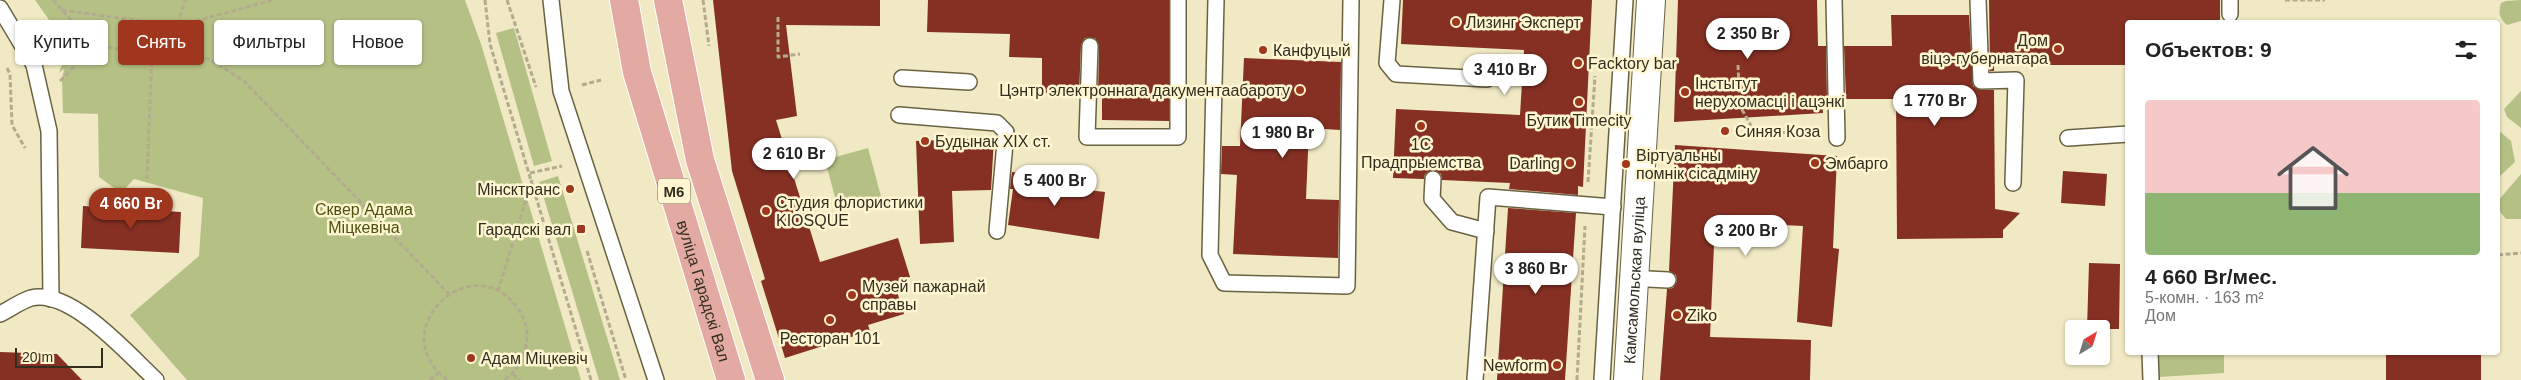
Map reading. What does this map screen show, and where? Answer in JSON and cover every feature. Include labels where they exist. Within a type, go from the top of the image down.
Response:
[{"type":"main road","name":"вуліца Гарадскі Вал","points":[[624,0],[637,72],[731,380]]},
{"type":"main road","name":"М6","points":[[668,0],[700,160],[770,380]]},
{"type":"street","name":"Камсамольская вуліца","points":[[1628,380],[1621,278],[1651,0]]},
{"type":"lane","points":[[551,0],[561,90],[656,380]]},
{"type":"lane","points":[[1090,46],[1087,137],[1178,137],[1178,0]]},
{"type":"lane","points":[[1216,0],[1210,256],[1224,283],[1347,286],[1352,0]]},
{"type":"lane","points":[[1392,0],[1387,63],[1396,74],[1487,79]]},
{"type":"lane","name":"Камсамольская вуліца","points":[[1602,380],[1621,278],[1614,207],[1625,0]]},
{"type":"lane","points":[[1834,0],[1838,138]]},
{"type":"lane","points":[[1978,0],[1981,81],[2016,80],[2013,183]]},
{"type":"lane","points":[[0,8],[34,65],[49,131],[51,299]]},
{"type":"lane","points":[[902,78],[969,82]]},
{"type":"lane","points":[[899,115],[997,123],[1006,132],[997,232]]},
{"type":"lane","points":[[2068,138],[2125,134]]},
{"type":"lane","points":[[1433,180],[1432,200],[1452,222],[1486,230]]},
{"type":"lane","points":[[1475,380],[1488,198],[1614,207]]},
{"type":"lane","points":[[1621,278],[1668,280]]},
{"type":"lane","points":[[0,314],[32,298],[51,299],[74,308],[90,320],[156,380]]},
{"type":"lane","points":[[2150,355],[2151,380]]},
{"type":"path","points":[[53,0],[71,20]]},
{"type":"path","points":[[180,20],[185,0]]},
{"type":"path","points":[[200,20],[272,0]]},
{"type":"path","points":[[485,0],[490,44],[591,380]]},
{"type":"path","points":[[2285,0],[2325,0]]},
{"type":"path","points":[[62,10],[134,20]]},
{"type":"path","points":[[778,17],[778,57],[800,54]]},
{"type":"path","points":[[204,58],[209,59],[244,81],[449,294]]},
{"type":"path","points":[[3,61],[10,74],[12,125],[25,146],[25,156]]},
{"type":"path","points":[[41,99],[75,65]]},
{"type":"path","points":[[147,179],[152,65]]},
{"type":"path","points":[[1738,65],[1740,106],[1755,132],[1812,132]]},
{"type":"path","points":[[530,173],[562,166]]},
{"type":"path","points":[[498,291],[532,180]]},
{"type":"path","points":[[2500,255],[2521,253]]},
{"type":"path","points":[[447,380],[438,373],[429,360],[424,330],[429,316],[437,303],[449,294],[465,287],[482,286],[498,291],[512,300],[521,313],[527,329],[527,345],[522,361],[513,374],[504,380]]},
{"type":"path","points":[[430,380],[438,373]]},
{"type":"path","points":[[513,374],[520,380]]},
{"type":"green space","name":"Сквер Адама Міцкевіча","points":[[35,0],[465,0],[481,44],[581,380],[187,380],[130,315],[199,256],[203,198],[134,179],[121,193],[99,177],[98,114],[63,113],[62,79],[64,69],[59,73],[62,65],[108,65],[108,20],[49,20]]},
{"type":"green space","points":[[2521,0],[2521,21],[2507,25],[2500,15],[2501,3]]},
{"type":"green space","points":[[514,28],[552,161],[534,166],[496,33]]},
{"type":"green space","points":[[2521,91],[2521,128],[2507,117],[2504,109]]},
{"type":"green space","points":[[2500,132],[2511,141],[2515,162],[2500,176]]},
{"type":"green space","points":[[868,148],[882,200],[839,212],[825,160]]},
{"type":"green space","points":[[2521,174],[2521,219],[2506,219],[2500,212],[2500,199]]},
{"type":"green space","points":[[558,176],[620,380],[599,380],[539,182]]},
{"type":"green space","points":[[2158,355],[2224,355],[2224,373],[2159,377]]},
{"type":"building","points":[[713,0],[880,0],[880,26],[786,25],[797,116],[776,120],[820,262],[898,238],[910,277],[894,282],[904,314],[868,325],[870,331],[785,358],[761,281],[765,279],[732,171]]},
{"type":"building","points":[[928,0],[1169,0],[1169,121],[1102,120],[1102,95],[1098,95],[1099,46],[1095,38],[1085,38],[1081,45],[1079,94],[1042,93],[1042,58],[1009,57],[1010,34],[927,32]]},
{"type":"building","points":[[1403,0],[1592,0],[1583,187],[1578,186],[1578,195],[1509,189],[1510,183],[1442,180],[1441,174],[1434,170],[1425,174],[1424,179],[1393,178],[1396,109],[1520,115],[1524,50],[1401,44]]},
{"type":"building","points":[[1678,0],[1817,0],[1818,46],[1826,46],[1827,99],[1822,99],[1823,113],[1674,122]]},
{"type":"building","name":"Дом віцэ-губернатара","points":[[1989,0],[2220,0],[2220,20],[2125,20],[2125,65],[1994,65],[1994,71],[1990,71]]},
{"type":"building","points":[[1891,15],[1969,15],[1973,86],[1981,90],[1994,90],[1995,209],[2020,213],[2003,230],[2003,238],[1897,239],[1896,99],[1846,99],[1844,46],[1892,46]]},
{"type":"building","points":[[1244,58],[1341,62],[1340,130],[1309,128],[1306,199],[1339,200],[1338,258],[1233,254],[1237,175],[1221,174],[1222,146],[1240,146]]},
{"type":"building","points":[[994,138],[991,190],[952,191],[954,242],[920,244],[916,141]]},
{"type":"building","points":[[1675,145],[1837,156],[1833,248],[1839,249],[1832,327],[1797,322],[1803,226],[1715,222],[1710,337],[1811,340],[1810,380],[1660,380],[1667,289],[1673,288],[1677,281],[1676,275],[1669,271]]},
{"type":"building","points":[[2063,171],[2107,174],[2105,206],[2061,203]]},
{"type":"building","points":[[1012,172],[1054,178],[1053,186],[1105,192],[1099,239],[1008,225],[1013,189],[1010,189]]},
{"type":"building","points":[[83,206],[181,212],[179,253],[81,248]]},
{"type":"building","points":[[1508,208],[1576,213],[1565,380],[1497,380]]},
{"type":"building","points":[[2089,263],[2120,264],[2119,329],[2110,329],[2110,320],[2087,320]]},
{"type":"building","points":[[0,352],[57,354],[82,380],[0,380]]},
{"type":"building","points":[[2386,355],[2481,355],[2481,380],[2386,380]]},
{"type":"place","name":"Лизинг Эксперт","points":[[1456,22]]},
{"type":"place","name":"Дом віцэ-губернатара","points":[[2058,49]]},
{"type":"place","name":"Канфуцый","points":[[1263,50]]},
{"type":"place","name":"Facktory bar","points":[[1578,63]]},
{"type":"place","name":"Цэнтр электроннага дакументаабароту","points":[[1300,90]]},
{"type":"place","name":"Інстытут нерухомасці і ацэнкі","points":[[1685,92]]},
{"type":"place","name":"Бутик Timecity","points":[[1579,102]]},
{"type":"place","name":"1С Прадпрыемства","points":[[1421,126]]},
{"type":"place","name":"Синяя Коза","points":[[1725,131]]},
{"type":"place","name":"Будынак XIX ст.","points":[[925,141]]},
{"type":"place","name":"Darling","points":[[1570,163]]},
{"type":"place","name":"Эмбарго","points":[[1815,163]]},
{"type":"place","name":"Віртуальны помнік сісадміну","points":[[1626,164]]},
{"type":"place","name":"Мінсктранс","points":[[570,189]]},
{"type":"place","name":"Студия флористики KIOSQUE","points":[[766,211]]},
{"type":"place","name":"Гарадскі вал","points":[[581,229]]},
{"type":"place","name":"Музей пажарнай справы","points":[[852,295]]},
{"type":"place","name":"Ziko","points":[[1677,315]]},
{"type":"place","name":"Ресторан 101","points":[[830,320]]},
{"type":"place","name":"Адам Міцкевіч","points":[[471,358]]},
{"type":"place","name":"Newform","points":[[1557,365]]}]
